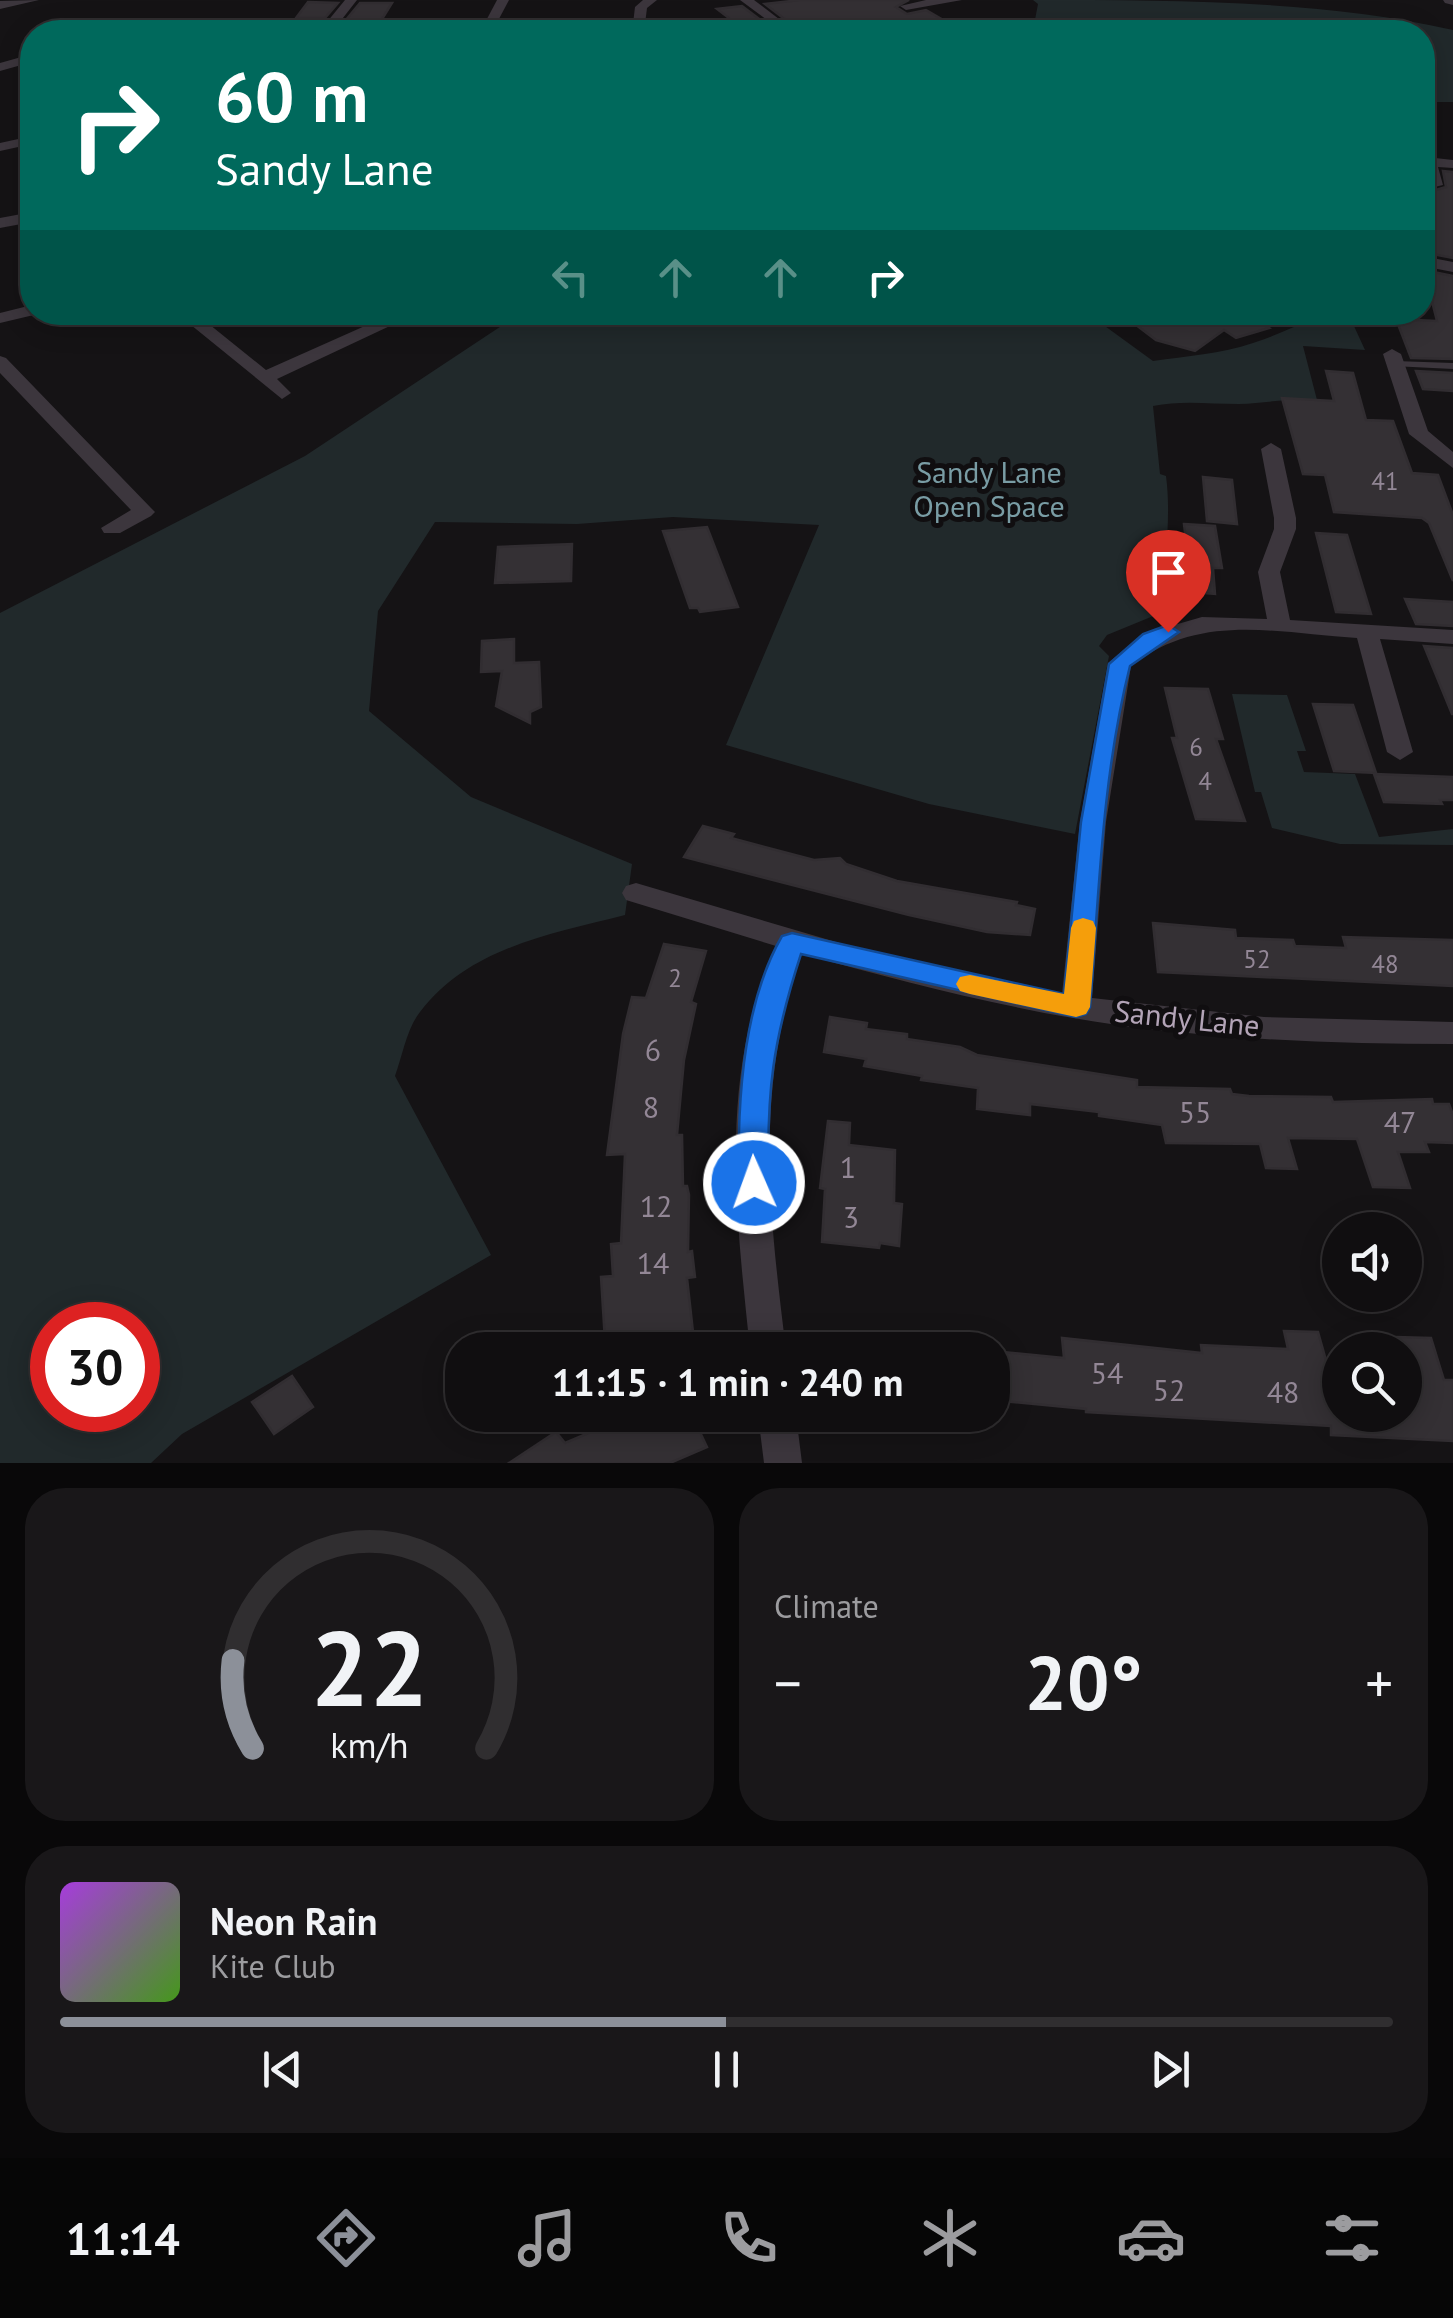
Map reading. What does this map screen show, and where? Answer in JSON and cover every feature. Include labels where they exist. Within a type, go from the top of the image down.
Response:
[{"type":"street","points":[[0,4],[33,0]]},
{"type":"street","points":[[336,20],[351,0]]},
{"type":"street","points":[[639,20],[641,7],[652,0]]},
{"type":"street","points":[[746,0],[774,20]]},
{"type":"street","points":[[901,3],[956,0]]},
{"type":"street","points":[[901,3],[921,16]]},
{"type":"street","points":[[200,325],[282,393]]},
{"type":"street","points":[[373,325],[379,328]]},
{"type":"street","points":[[264,378],[385,325]]},
{"type":"street","points":[[1393,359],[1419,434],[1453,462]]},
{"type":"street","points":[[0,362],[144,512],[112,528]]},
{"type":"street","points":[[1271,449],[1285,518],[1285,530],[1269,572],[1279,623]]},
{"type":"street","points":[[1076,1007],[1093,822],[1120,664],[1151,639],[1181,627],[1228,621],[1453,637]]},
{"type":"street","points":[[1367,630],[1372,672],[1391,714],[1400,752]]},
{"type":"street","name":"Sandy Lane","points":[[636,893],[792,942],[1076,1007],[1217,1025],[1453,1033]]},
{"type":"street","points":[[766,1332],[756,1246],[752,1120],[764,1026],[792,942]]},
{"type":"street","points":[[779,1432],[783,1463]]},
{"type":"lane","points":[[1393,359],[1453,366]]},
{"type":"green space","points":[[1033,0],[1192,2],[1300,7],[1404,20],[1035,20],[1038,4]]},
{"type":"green space","points":[[1435,26],[1453,30],[1453,102],[1435,102]]},
{"type":"green space","name":"Sandy Lane Open Space","points":[[503,325],[1104,325],[1153,361],[1241,347],[1300,325],[1354,325],[1365,350],[1303,346],[1317,400],[1153,406],[1160,474],[1166,476],[1168,493],[1163,612],[1107,635],[1099,646],[1109,656],[1075,834],[929,804],[726,745],[819,525],[673,517],[577,524],[435,522],[378,611],[369,711],[471,797],[632,864],[625,915],[541,937],[487,958],[440,990],[420,1012],[408,1034],[395,1076],[491,1255],[182,1434],[151,1463],[0,1463],[0,613],[305,456]]},
{"type":"green space","points":[[1232,694],[1287,695],[1306,751],[1297,751],[1304,772],[1355,774],[1379,837],[1453,829],[1453,845],[1340,844],[1272,828],[1261,792],[1255,792]]},
{"type":"building","points":[[800,0],[909,0],[896,7],[907,14],[926,10],[943,20],[786,20],[765,4]]},
{"type":"building","points":[[308,2],[338,3],[325,18],[296,18]]},
{"type":"building","points":[[360,3],[392,3],[381,20],[346,20]]},
{"type":"building","points":[[742,6],[761,20],[731,20],[717,9]]},
{"type":"building","points":[[1443,171],[1453,172],[1453,258],[1435,255],[1435,190],[1446,187]]},
{"type":"building","points":[[1435,272],[1453,276],[1453,359],[1411,358],[1398,325],[1435,325]]},
{"type":"building","points":[[1136,325],[1269,328],[1236,338],[1224,330],[1195,351],[1156,340]]},
{"type":"building","points":[[1326,371],[1353,373],[1366,420],[1393,421],[1412,473],[1438,475],[1453,515],[1453,581],[1429,523],[1422,518],[1334,512],[1325,475],[1303,474],[1282,398],[1334,401]]},
{"type":"building","points":[[1416,371],[1453,373],[1453,391],[1423,389]]},
{"type":"building","points":[[1203,477],[1232,480],[1237,524],[1207,521]]},
{"type":"building","points":[[1184,524],[1215,526],[1222,568],[1213,568],[1215,594],[1192,592]]},
{"type":"building","points":[[707,527],[738,607],[700,612],[690,608],[663,531]]},
{"type":"building","points":[[1316,533],[1347,535],[1371,614],[1336,612]]},
{"type":"building","points":[[572,544],[571,581],[495,583],[498,547]]},
{"type":"building","points":[[1405,599],[1453,602],[1453,626],[1416,624]]},
{"type":"building","points":[[514,639],[514,663],[539,662],[541,707],[530,712],[530,723],[496,706],[502,671],[481,672],[482,641]]},
{"type":"building","points":[[1424,646],[1453,648],[1453,714],[1452,714]]},
{"type":"building","points":[[1165,688],[1208,689],[1223,739],[1216,739],[1245,821],[1196,819],[1172,738],[1177,738]]},
{"type":"building","points":[[1313,704],[1353,705],[1376,773],[1334,771]]},
{"type":"building","points":[[1374,774],[1453,777],[1453,800],[1440,800],[1442,804],[1384,802]]},
{"type":"building","points":[[703,826],[734,834],[731,838],[814,860],[840,858],[846,864],[897,881],[1017,902],[1016,905],[1035,909],[1030,935],[987,932],[909,915],[684,857]]},
{"type":"building","points":[[1153,923],[1235,930],[1236,938],[1293,940],[1295,946],[1346,948],[1343,937],[1453,940],[1453,986],[1158,972]]},
{"type":"building","points":[[664,944],[706,951],[691,1002],[696,1004],[684,1060],[677,1135],[682,1135],[683,1186],[687,1186],[689,1195],[688,1252],[692,1251],[695,1277],[687,1278],[693,1332],[604,1332],[601,1277],[613,1276],[611,1244],[621,1243],[625,1154],[607,1155],[623,1034],[632,997],[646,998]]},
{"type":"building","points":[[830,1017],[867,1023],[866,1029],[907,1034],[907,1039],[960,1047],[977,1055],[1137,1080],[1137,1087],[1230,1089],[1232,1094],[1249,1096],[1331,1097],[1333,1102],[1432,1099],[1433,1104],[1449,1104],[1453,1143],[1425,1142],[1429,1152],[1398,1152],[1410,1188],[1373,1187],[1357,1139],[1288,1138],[1297,1169],[1266,1168],[1260,1144],[1166,1143],[1162,1125],[1099,1116],[1099,1112],[1030,1104],[1030,1115],[977,1109],[978,1088],[921,1080],[922,1076],[864,1066],[866,1059],[824,1052]]},
{"type":"building","points":[[828,1121],[850,1123],[849,1145],[895,1150],[894,1203],[902,1204],[899,1246],[880,1243],[879,1248],[822,1242],[825,1189],[820,1188]]},
{"type":"building","points":[[1284,1331],[1318,1332],[1322,1346],[1322,1425],[1086,1412],[1010,1402],[1010,1353],[1064,1358],[1062,1338],[1202,1353],[1201,1345],[1288,1349]]},
{"type":"building","points":[[1422,1338],[1431,1338],[1444,1380],[1453,1380],[1453,1441],[1331,1435],[1422,1432]]},
{"type":"building","points":[[292,1376],[313,1407],[274,1434],[252,1402]]},
{"type":"building","points":[[556,1432],[565,1443],[591,1432],[700,1432],[707,1447],[670,1463],[509,1463]]},
{"type":"slow traffic","points":[[970,984],[1076,1007],[1083,928]]},
{"type":"route","points":[[754,1183],[752,1120],[757,1068],[764,1026],[792,942],[1076,1007],[1093,822],[1111,696],[1120,664],[1137,648],[1168,632]]}]
